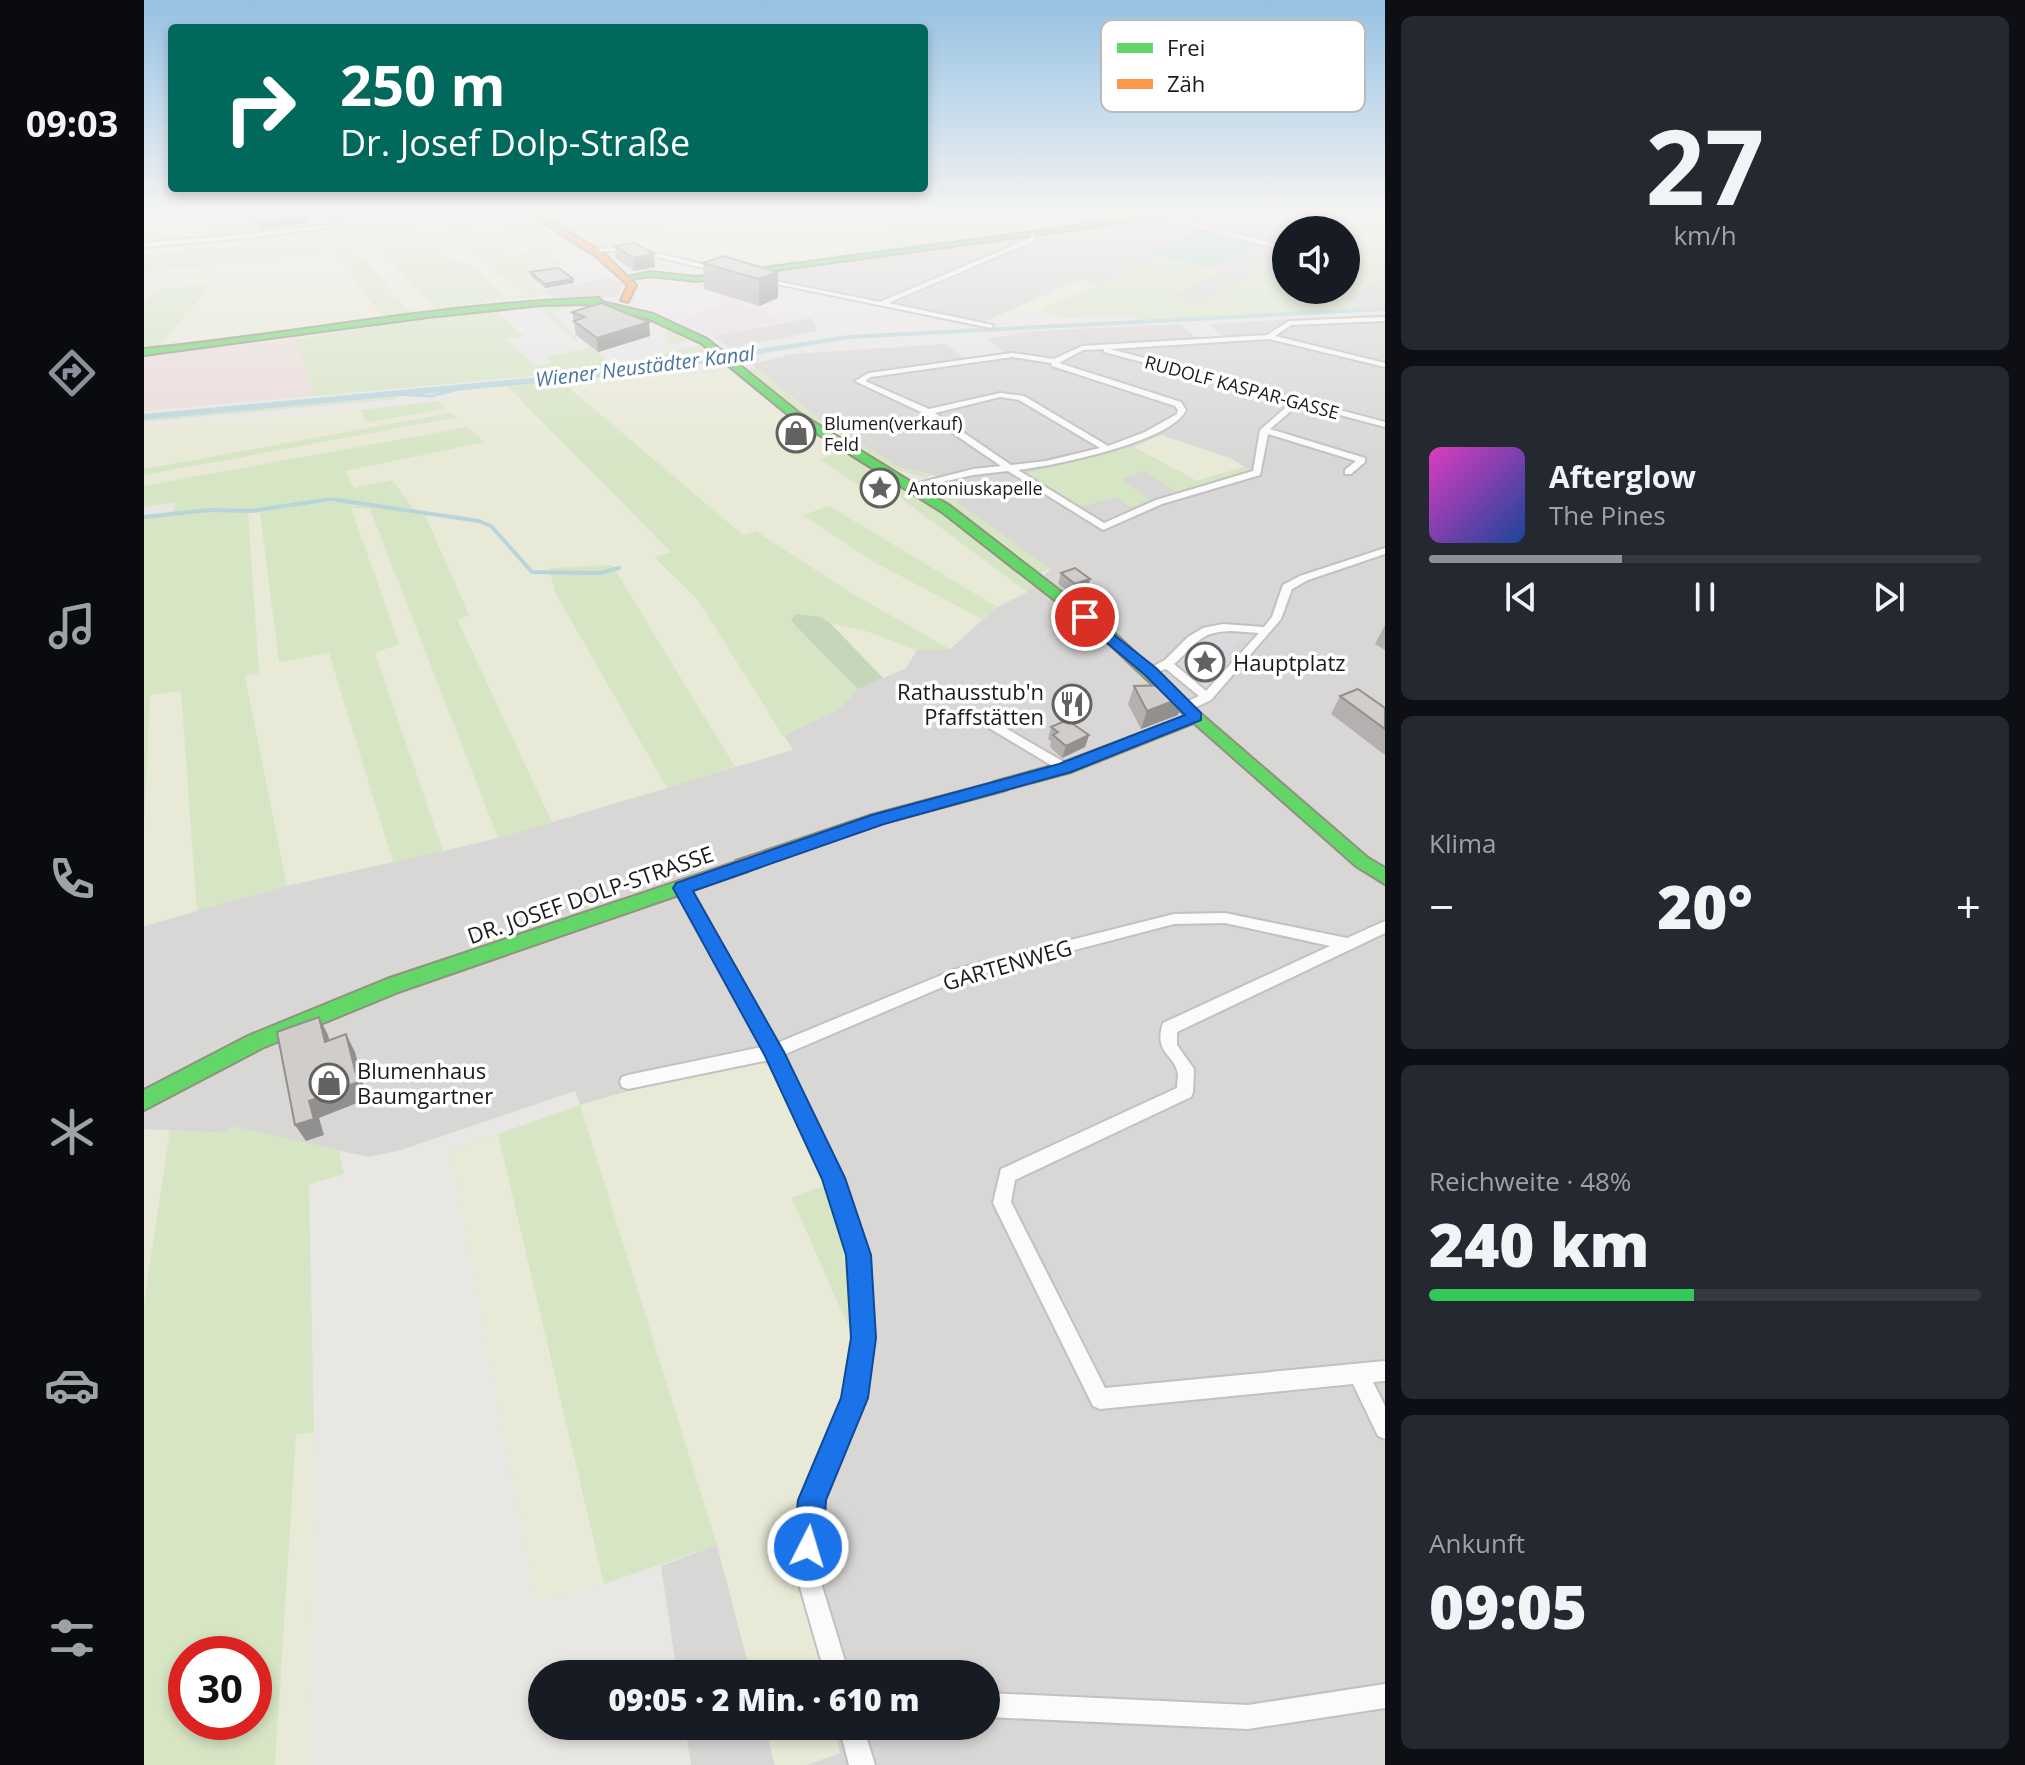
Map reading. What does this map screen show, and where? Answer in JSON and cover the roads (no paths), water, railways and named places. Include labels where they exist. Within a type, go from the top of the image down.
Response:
[{"type":"main road","points":[[626,306],[629,296]]},
{"type":"main road","points":[[144,352],[282,337],[496,303],[586,301],[626,306],[689,332],[727,357],[795,415],[914,487],[1041,582],[1150,671],[1191,712],[1362,862],[1385,877]]},
{"type":"main road","name":"DR. JOSEF DOLP-STRASSE","points":[[144,1101],[255,1042],[394,985],[878,819],[1065,768],[1191,712]]},
{"type":"street","points":[[842,296],[991,326]]},
{"type":"street","points":[[881,304],[899,296]]},
{"type":"street","points":[[1269,337],[1289,323],[1385,319]]},
{"type":"street","points":[[1298,401],[1264,430],[1257,473],[1159,502],[1103,527],[928,412],[859,381],[869,375],[1012,355],[1055,361],[1082,348],[1099,346],[1269,337],[1385,365]]},
{"type":"street","name":"RUDOLF KASPAR-GASSE","points":[[1099,346],[1385,425]]},
{"type":"street","points":[[914,487],[973,472],[1054,463],[1107,449],[1148,434],[1180,415],[1182,410],[1178,404],[1060,368],[1055,361]]},
{"type":"street","points":[[928,412],[1011,396],[1021,398],[1107,449]]},
{"type":"street","points":[[1264,430],[1362,460],[1348,472]]},
{"type":"street","points":[[1191,712],[1277,617],[1287,587],[1304,578],[1385,551]]},
{"type":"street","points":[[1150,671],[1170,666],[1196,635],[1203,632],[1220,628],[1267,630]]},
{"type":"street","points":[[1170,666],[1207,697]]},
{"type":"street","points":[[983,719],[1065,768]]},
{"type":"street","points":[[682,888],[773,1052],[833,1178],[858,1255],[864,1338],[854,1398],[812,1500],[806,1570],[833,1660]]},
{"type":"street","name":"GARTENWEG","points":[[628,1082],[773,1052],[956,975],[1174,919],[1225,918],[1347,944]]},
{"type":"street","points":[[1385,927],[1169,1028],[1169,1047],[1186,1069],[1185,1092],[1007,1175],[1002,1203],[1100,1399],[1385,1371]]},
{"type":"street","points":[[1295,934],[1318,958]]},
{"type":"street","points":[[1358,1373],[1385,1429]]},
{"type":"street","points":[[1000,1706],[1248,1717],[1385,1696]]},
{"type":"street","points":[[855,1740],[862,1765]]},
{"type":"waterway","name":"Wiener Neustädter Kanal","points":[[144,417],[646,370],[848,337],[1385,309]]},
{"type":"waterway","points":[[393,394],[431,396],[468,387]]},
{"type":"waterway","points":[[319,501],[325,500]]},
{"type":"waterway","points":[[337,500],[342,501]]},
{"type":"waterway","points":[[144,517],[209,510],[251,511],[319,501]]},
{"type":"waterway","points":[[312,502],[319,501]]},
{"type":"waterway","points":[[319,501],[342,501]]},
{"type":"waterway","points":[[342,501],[479,521],[491,526],[532,572],[600,573],[619,568]]},
{"type":"waterway","points":[[342,501],[350,502]]},
{"type":"place","name":"Blumen(verkauf) Feld","points":[[796,433]]},
{"type":"place","name":"Antoniuskapelle","points":[[880,488]]},
{"type":"place","name":"Hauptplatz","points":[[1205,662]]},
{"type":"place","name":"Rathausstub'n Pfaffstätten","points":[[1072,704]]},
{"type":"place","name":"Blumenhaus Baumgartner","points":[[329,1083]]}]
